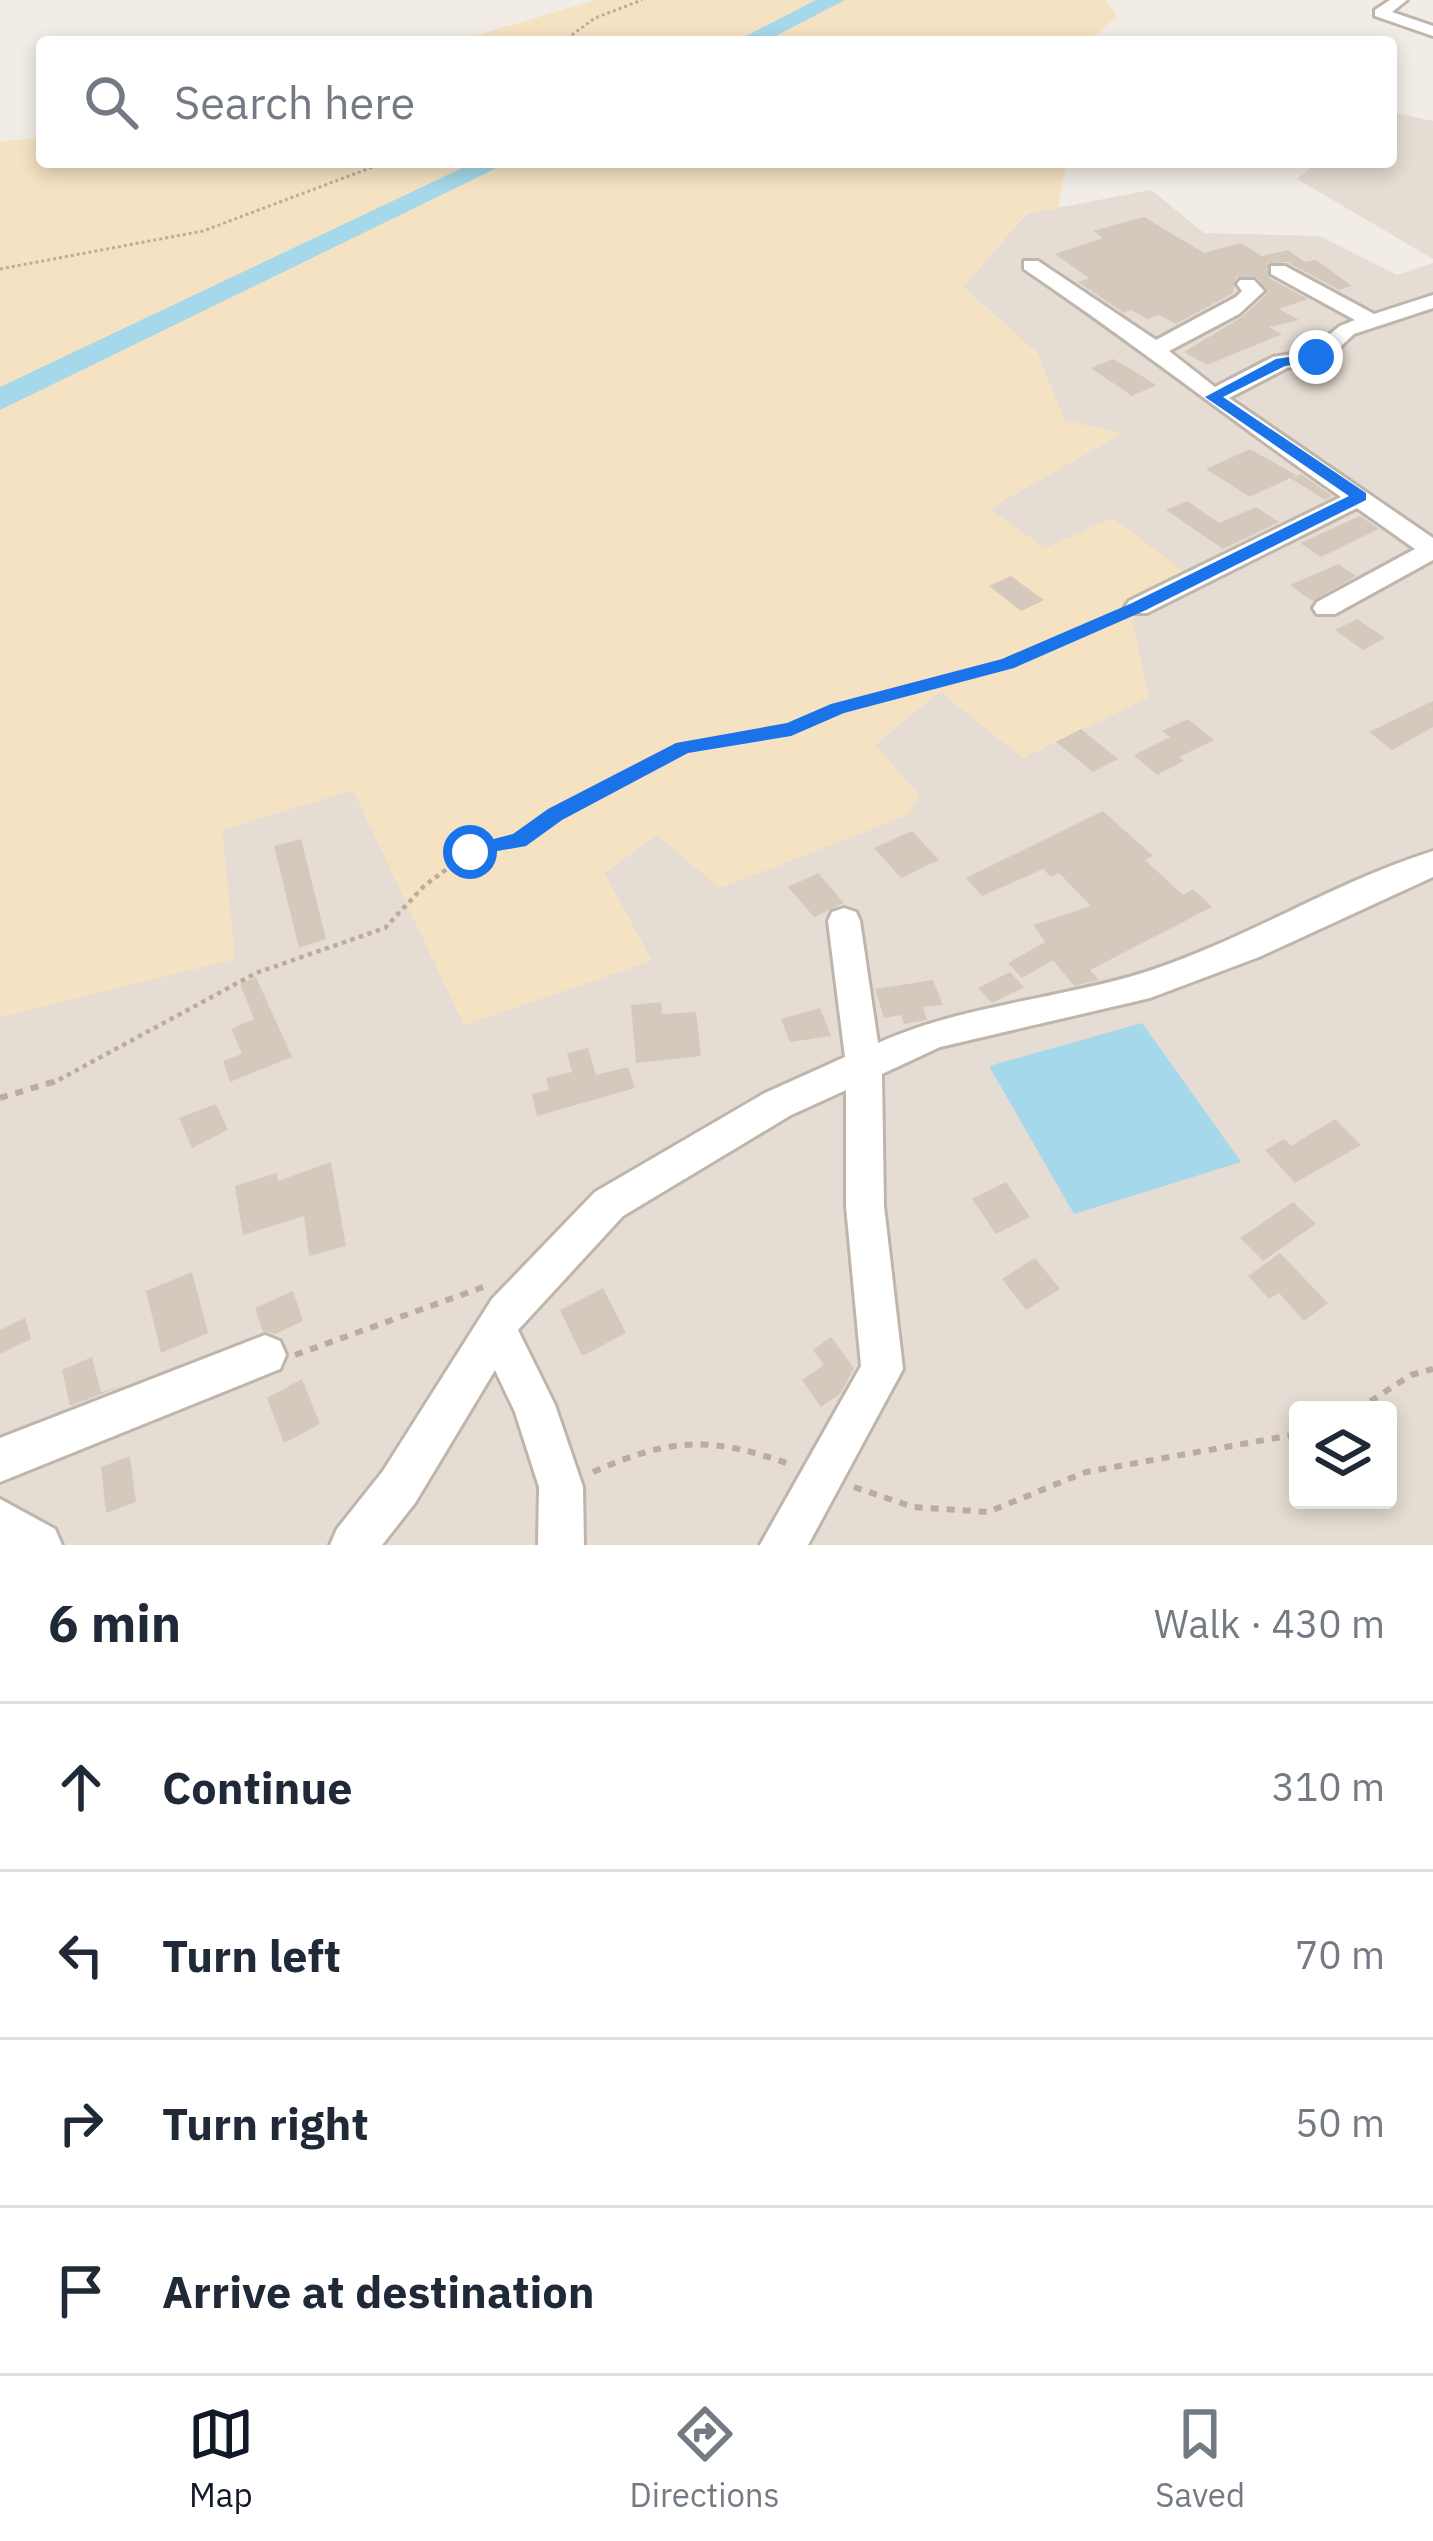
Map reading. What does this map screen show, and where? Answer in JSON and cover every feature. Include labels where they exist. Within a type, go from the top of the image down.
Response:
[{"type":"street","points":[[1400,0],[1380,13],[1433,31]]},
{"type":"street","points":[[1031,265],[1433,550],[1325,608]]},
{"type":"street","points":[[1278,270],[1371,321]]},
{"type":"street","points":[[1156,350],[1176,333],[1245,302],[1254,291],[1246,284]]},
{"type":"street","points":[[1213,397],[1281,362],[1316,357],[1346,330],[1433,301]]},
{"type":"street","points":[[1138,607],[1360,497]]},
{"type":"street","points":[[353,1545],[399,1486],[496,1329],[609,1204],[778,1104],[934,1034],[1138,988],[1246,948],[1433,863]]},
{"type":"street","points":[[783,1545],[882,1370],[865,1206],[864,1066],[844,921]]},
{"type":"street","points":[[496,1329],[534,1405],[561,1487],[561,1545]]},
{"type":"street","points":[[0,1460],[265,1355]]},
{"type":"street","points":[[0,1521],[39,1545]]},
{"type":"path","points":[[570,36],[595,18],[642,0]]},
{"type":"path","points":[[0,269],[203,231],[370,168]]},
{"type":"path","points":[[0,1098],[49,1085],[88,1061],[106,1058],[158,1023],[256,973],[385,928],[424,886],[470,852],[519,841],[555,814],[683,747],[791,729],[838,708],[1008,664],[1138,607]]},
{"type":"path","points":[[265,1355],[309,1354],[500,1280]]},
{"type":"path","points":[[1371,1401],[1411,1375],[1433,1369]]},
{"type":"path","points":[[561,1487],[656,1442],[728,1441],[913,1508],[988,1512],[1086,1472],[1289,1436]]},
{"type":"shaded area","points":[[1397,113],[1433,121],[1433,259],[1297,179],[1311,168],[1397,168]]},
{"type":"shaded area","points":[[1151,190],[1204,233],[1320,236],[1397,275],[1433,263],[1433,1545],[0,1545],[0,1017],[234,959],[222,830],[353,789],[464,1025],[651,960],[604,873],[658,834],[919,796],[875,745],[940,691],[1131,620],[1182,571],[1045,548],[988,509],[1121,434],[1065,421],[1037,353],[963,287],[1026,214]]},
{"type":"sand","points":[[596,0],[1106,0],[1117,17],[1094,36],[474,36]]},
{"type":"sand","points":[[36,138],[36,168],[1066,168],[1058,208],[1025,214],[963,288],[1037,353],[1065,421],[1122,433],[989,509],[1045,548],[1113,518],[1182,570],[1132,620],[1149,697],[1023,758],[939,691],[875,745],[919,796],[908,815],[720,888],[657,835],[604,873],[651,961],[464,1025],[353,790],[222,830],[235,959],[0,1017],[0,141]]},
{"type":"water","points":[[1142,1023],[1241,1162],[1074,1214],[989,1066]]},
{"type":"building","points":[[1144,217],[1204,253],[1241,243],[1262,256],[1288,250],[1305,262],[1316,260],[1352,286],[1339,290],[1287,262],[1268,263],[1269,278],[1308,299],[1279,309],[1299,320],[1269,327],[1282,334],[1207,365],[1184,352],[1242,317],[1267,294],[1257,277],[1236,277],[1233,293],[1176,324],[1159,315],[1148,319],[1131,310],[1124,313],[1078,282],[1089,278],[1055,254],[1103,238],[1093,231]]},
{"type":"building","points":[[1113,359],[1156,385],[1132,396],[1091,368]]},
{"type":"building","points":[[1250,449],[1296,475],[1291,478],[1301,474],[1332,496],[1325,500],[1290,478],[1250,497],[1206,469]]},
{"type":"building","points":[[1187,501],[1219,523],[1256,507],[1279,522],[1223,549],[1166,510]]},
{"type":"building","points":[[1360,516],[1379,529],[1321,557],[1300,543]]},
{"type":"building","points":[[1338,564],[1356,576],[1312,601],[1290,585]]},
{"type":"building","points":[[1011,576],[1044,600],[1021,611],[989,586]]},
{"type":"building","points":[[1357,619],[1385,638],[1363,650],[1335,630]]},
{"type":"building","points":[[1433,701],[1433,727],[1392,750],[1369,732]]},
{"type":"building","points":[[1188,719],[1214,740],[1179,757],[1184,761],[1157,775],[1134,755],[1170,737],[1162,731]]},
{"type":"building","points":[[1081,729],[1118,759],[1093,772],[1056,742]]},
{"type":"building","points":[[1103,811],[1153,856],[1145,860],[1183,895],[1193,889],[1212,907],[1090,970],[1099,980],[1074,986],[1053,960],[1022,978],[1008,963],[1045,942],[1033,925],[1091,906],[1059,873],[1051,877],[1043,869],[982,896],[966,878]]},
{"type":"building","points":[[912,831],[939,860],[901,878],[874,848]]},
{"type":"building","points":[[301,839],[326,939],[299,948],[274,846]]},
{"type":"building","points":[[818,873],[844,903],[814,917],[788,887]]},
{"type":"building","points":[[1010,972],[1024,987],[992,1003],[978,988]]},
{"type":"building","points":[[256,977],[292,1057],[230,1082],[223,1061],[242,1054],[231,1029],[254,1019],[240,984]]},
{"type":"building","points":[[933,980],[943,1005],[923,1007],[927,1020],[904,1024],[901,1015],[884,1018],[875,989]]},
{"type":"building","points":[[661,1002],[662,1014],[696,1012],[701,1056],[636,1063],[631,1005]]},
{"type":"building","points":[[820,1008],[831,1036],[790,1042],[781,1019]]},
{"type":"building","points":[[588,1048],[596,1075],[628,1067],[635,1088],[537,1116],[532,1094],[549,1090],[546,1078],[572,1072],[567,1053]]},
{"type":"building","points":[[216,1104],[228,1130],[192,1148],[179,1118]]},
{"type":"building","points":[[1335,1119],[1361,1145],[1295,1183],[1265,1150],[1284,1139],[1291,1146]]},
{"type":"building","points":[[331,1162],[346,1246],[309,1256],[304,1216],[243,1235],[235,1186],[277,1173],[278,1181]]},
{"type":"building","points":[[1006,1182],[1030,1217],[996,1234],[972,1199]]},
{"type":"building","points":[[1293,1202],[1316,1224],[1263,1261],[1240,1238]]},
{"type":"building","points":[[1280,1253],[1328,1303],[1304,1321],[1279,1293],[1269,1299],[1248,1276]]},
{"type":"building","points":[[1035,1258],[1060,1289],[1026,1310],[1002,1279]]},
{"type":"building","points":[[192,1272],[208,1333],[161,1353],[146,1291]]},
{"type":"building","points":[[603,1288],[626,1333],[582,1356],[560,1310]]},
{"type":"building","points":[[293,1291],[303,1321],[275,1334],[263,1331],[255,1308]]},
{"type":"building","points":[[25,1318],[31,1339],[0,1354],[0,1330]]},
{"type":"building","points":[[831,1337],[854,1368],[840,1394],[821,1407],[802,1380],[824,1365],[813,1350]]},
{"type":"building","points":[[92,1357],[101,1392],[124,1385],[70,1406],[62,1370]]},
{"type":"building","points":[[302,1379],[320,1424],[284,1443],[267,1398]]},
{"type":"building","points":[[130,1456],[136,1502],[106,1513],[101,1467]]},
{"type":"waterway","points":[[759,36],[834,0]]},
{"type":"waterway","points":[[0,400],[483,168]]},
{"type":"route","points":[[470,852],[519,841],[555,814],[683,747],[791,729],[838,708],[908,694],[1008,664],[1138,607],[1360,497],[1213,397],[1281,362],[1316,357]]}]
